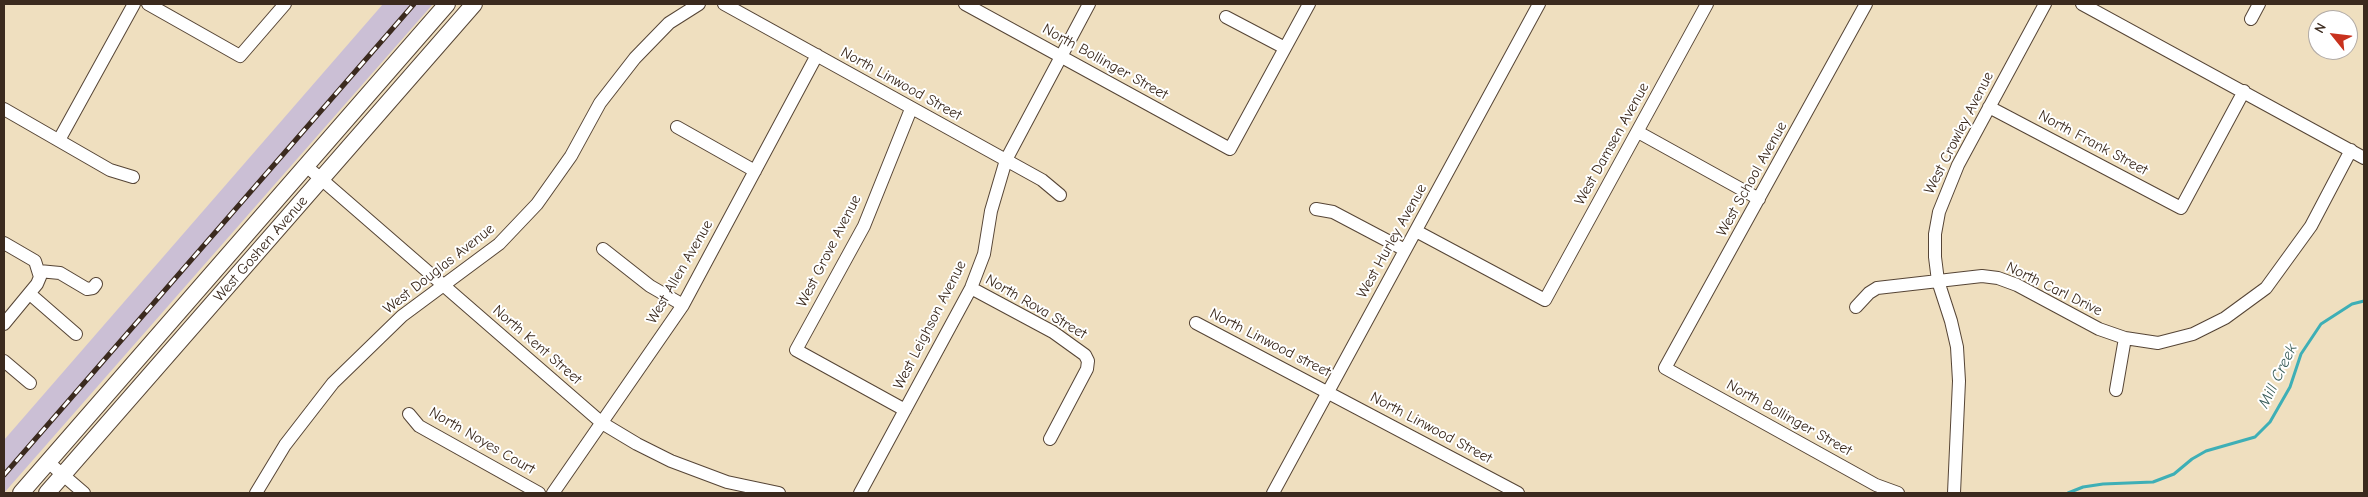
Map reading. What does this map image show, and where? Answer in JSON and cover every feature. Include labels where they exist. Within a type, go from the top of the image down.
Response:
[{"type":"main road","name":"West Goshen Avenue","points":[[21,493],[447,4]]},
{"type":"main road","name":"West Goshen Avenue","points":[[47,493],[474,4]]},
{"type":"street","points":[[59,140],[134,4]]},
{"type":"street","points":[[148,4],[240,56],[285,4]]},
{"type":"street","name":"West Douglas Avenue","points":[[256,493],[285,445],[333,383],[402,316],[499,244],[537,204],[571,156],[600,103],[635,58],[669,24],[699,4]]},
{"type":"street","name":"North Linwood Street","points":[[724,4],[1042,180],[1060,195]]},
{"type":"street","name":"North Bollinger Street","points":[[965,4],[1230,149],[1285,48]]},
{"type":"street","name":"West Leighson Avenue","points":[[860,493],[971,288],[984,254],[998,180],[1006,160],[1089,4]]},
{"type":"street","points":[[1226,16],[1285,48],[1309,4]]},
{"type":"street","name":"West Hurley Avenue","points":[[1273,493],[1539,4]]},
{"type":"street","name":"West Damsen Avenue","points":[[1416,230],[1545,300],[1707,4]]},
{"type":"street","name":"West School Avenue","points":[[1665,368],[1866,4]]},
{"type":"street","name":"West Crowley Avenue","points":[[1954,493],[1958,381],[1957,347],[1952,321],[1938,280],[1935,258],[1935,234],[1938,212],[1958,165],[2045,4]]},
{"type":"street","points":[[2082,4],[2364,158]]},
{"type":"street","points":[[2251,19],[2259,4]]},
{"type":"street","name":"West Allen Avenue","points":[[553,493],[683,305],[817,55]]},
{"type":"street","name":"North Frank Street","points":[[1989,107],[2181,208],[2244,91]]},
{"type":"street","points":[[4,109],[110,170],[133,177]]},
{"type":"street","name":"West Grove Avenue","points":[[904,410],[796,350],[864,226],[911,109]]},
{"type":"street","points":[[677,127],[755,171]]},
{"type":"street","points":[[1638,132],[1759,199]]},
{"type":"street","name":"North Carl Drive","points":[[1856,308],[1869,293],[1877,288],[1982,276],[1998,278],[2016,285],[2100,329],[2124,338],[2158,343],[2193,334],[2225,318],[2266,288],[2311,226],[2351,150]]},
{"type":"street","name":"North Kent Street","points":[[306,165],[602,423],[637,444],[726,488],[779,493]]},
{"type":"street","points":[[1316,209],[1333,212],[1405,250]]},
{"type":"street","points":[[4,243],[35,261],[40,274],[30,294],[4,324]]},
{"type":"street","points":[[603,249],[650,286],[683,305]]},
{"type":"street","points":[[40,274],[60,272],[87,289],[93,288],[96,284]]},
{"type":"street","name":"North Rova Street","points":[[971,288],[1053,332],[1085,355],[1088,361],[1087,369],[1050,439]]},
{"type":"street","points":[[30,294],[76,334]]},
{"type":"street","name":"North Linwood street","points":[[1196,323],[1328,391]]},
{"type":"street","points":[[2116,390],[2124,338]]},
{"type":"street","points":[[4,361],[30,384]]},
{"type":"street","name":"North Bollinger Street","points":[[1665,368],[1876,485],[1898,493]]},
{"type":"street","name":"North Linwood Street","points":[[1328,391],[1518,493]]},
{"type":"street","name":"North Noyes Court","points":[[410,414],[420,426],[539,493]]},
{"type":"street","points":[[48,462],[84,493]]},
{"type":"shaded area","points":[[383,4],[433,4],[4,493],[4,440]]},
{"type":"waterway","name":"Mill Creek","points":[[2068,493],[2083,487],[2103,484],[2153,482],[2174,474],[2192,459],[2206,451],[2255,437],[2270,422],[2290,387],[2301,354],[2321,324],[2352,304],[2364,301]]},
{"type":"railway","points":[[4,475],[414,4]]}]
